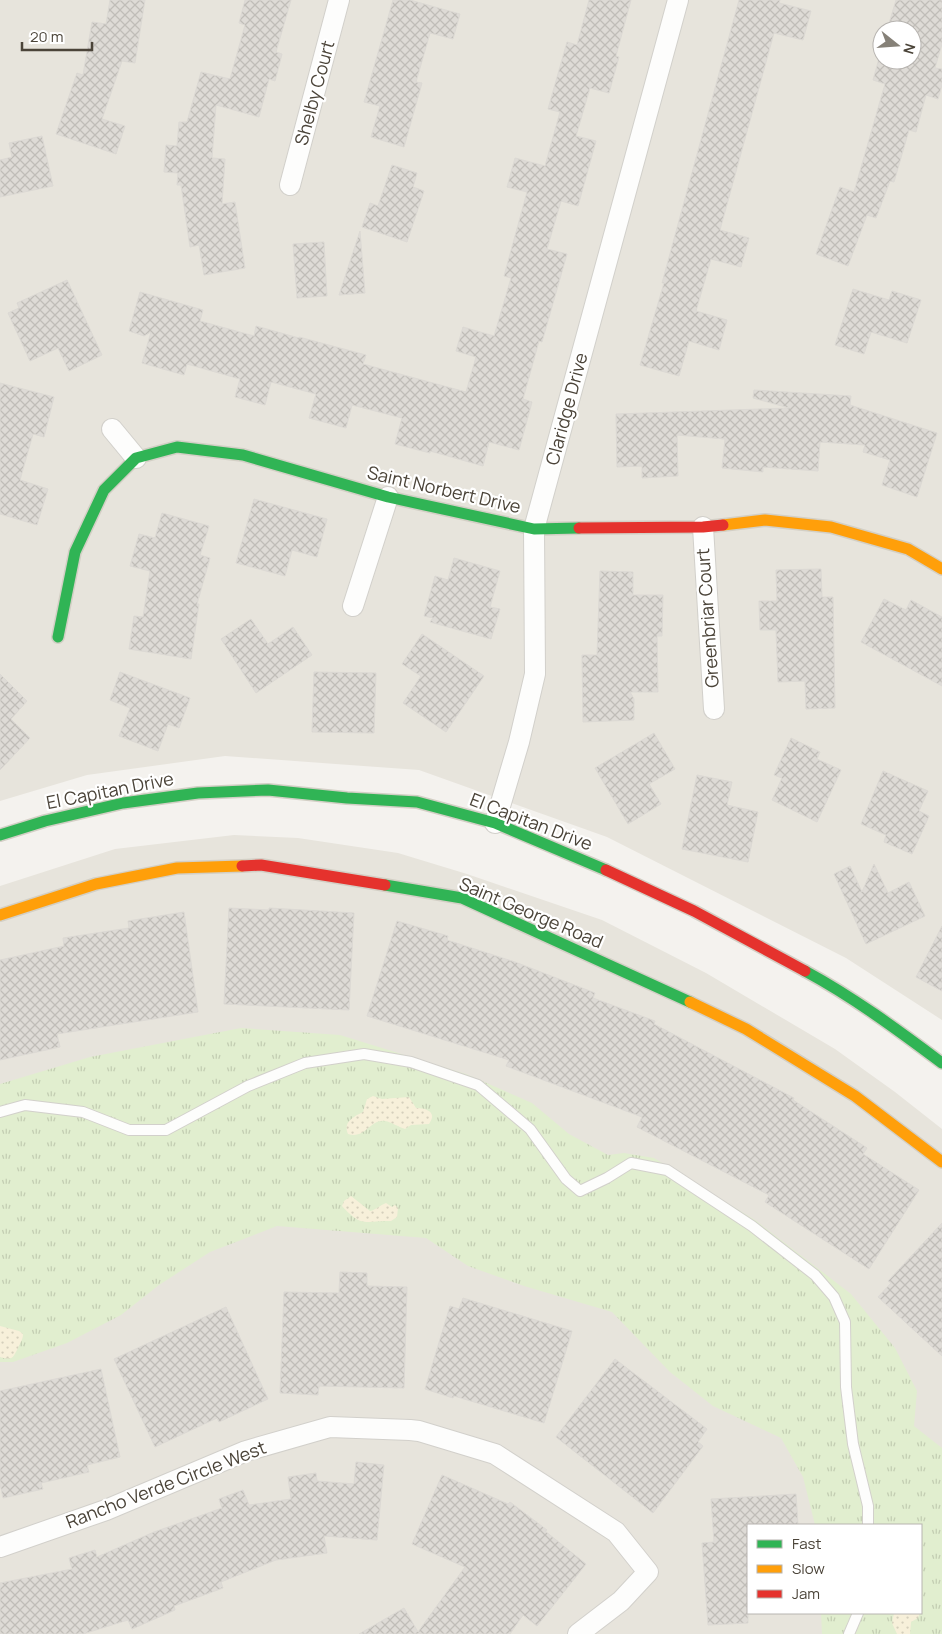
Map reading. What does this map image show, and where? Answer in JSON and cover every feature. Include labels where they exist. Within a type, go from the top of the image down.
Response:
[{"type":"street","name":"Shelby Court","points":[[290,185],[339,0]]},
{"type":"street","name":"Claridge Drive","points":[[495,823],[519,742],[535,674],[534,530],[678,0]]},
{"type":"street","points":[[58,637],[75,552],[104,490],[136,458],[112,429]]},
{"type":"street","name":"Saint Norbert Drive","points":[[136,458],[177,448],[243,455],[388,497],[534,530],[702,527],[765,520],[831,528],[908,549],[942,569]]},
{"type":"street","points":[[353,606],[388,497]]},
{"type":"street","name":"Greenbriar Court","points":[[702,527],[714,710]]},
{"type":"street","name":"El Capitan Drive","points":[[0,835],[45,820],[123,803],[198,793],[268,790],[347,798],[417,802],[495,823],[614,873],[694,911],[825,982],[893,1026],[942,1063]]},
{"type":"street","name":"Saint George Road","points":[[0,915],[96,884],[177,868],[261,865],[462,898],[746,1029],[855,1096],[942,1162]]},
{"type":"street","name":"Rancho Verde Circle West","points":[[0,1547],[106,1510],[246,1451],[330,1427],[419,1430],[495,1454],[616,1532],[648,1572],[620,1600],[578,1634]]},
{"type":"lane","points":[[0,1112],[25,1105],[83,1112],[129,1130],[166,1130],[248,1086],[305,1063],[364,1054],[411,1062],[478,1085],[530,1130],[566,1179],[580,1190],[607,1178],[631,1163],[667,1170],[768,1238],[815,1275],[834,1297],[845,1322],[846,1387],[853,1444],[868,1506],[868,1524]]},
{"type":"lane","points":[[849,1634],[858,1614]]},
{"type":"shaded area","points":[[0,0],[942,0],[942,1020],[846,958],[607,837],[419,770],[225,756],[87,775],[0,801]]},
{"type":"shaded area","points":[[234,835],[298,838],[398,853],[467,874],[602,920],[706,973],[835,1049],[942,1129],[942,1634],[0,1634],[0,886],[115,849]]},
{"type":"green space","points":[[241,1028],[340,1035],[466,1074],[532,1103],[569,1134],[608,1155],[624,1153],[654,1158],[755,1220],[851,1294],[895,1348],[917,1391],[914,1426],[942,1448],[942,1634],[822,1634],[821,1614],[922,1614],[922,1524],[815,1524],[803,1477],[781,1438],[713,1406],[670,1372],[612,1312],[524,1286],[468,1266],[426,1238],[277,1226],[210,1252],[159,1285],[121,1315],[67,1343],[13,1362],[0,1362],[0,1084],[90,1057]]},
{"type":"sand","points":[[373,1096],[382,1099],[409,1097],[416,1108],[430,1112],[431,1120],[429,1124],[411,1125],[405,1129],[385,1121],[380,1121],[359,1134],[348,1134],[348,1123],[363,1112],[367,1099]]},
{"type":"sand","points":[[351,1196],[370,1211],[386,1203],[392,1207],[395,1205],[398,1208],[397,1217],[391,1221],[360,1221],[342,1206],[344,1201]]},
{"type":"sand","points":[[0,1326],[19,1331],[23,1334],[15,1353],[8,1359],[0,1357]]},
{"type":"sand","points":[[894,1614],[920,1614],[918,1618],[911,1622],[910,1634],[897,1634],[892,1623]]},
{"type":"building","points":[[110,0],[145,0],[135,63],[122,61],[102,119],[125,126],[116,154],[56,134],[77,73],[83,75],[92,22],[106,24]]},
{"type":"building","points":[[245,0],[291,0],[276,52],[282,54],[275,81],[269,79],[259,117],[216,105],[212,158],[225,159],[222,204],[235,202],[245,268],[204,275],[199,245],[190,247],[181,185],[177,185],[178,173],[164,172],[166,145],[177,146],[179,122],[187,122],[201,72],[230,79],[245,25],[239,23]]},
{"type":"building","points":[[393,0],[410,0],[460,14],[453,39],[430,33],[416,82],[422,83],[404,147],[371,137],[380,106],[364,102]]},
{"type":"building","points":[[589,0],[631,0],[616,56],[619,57],[609,93],[590,88],[576,136],[596,141],[578,206],[561,201],[547,249],[567,254],[542,342],[539,341],[523,399],[532,402],[519,450],[489,442],[483,466],[430,451],[430,453],[395,444],[402,418],[352,405],[346,428],[309,418],[316,394],[271,382],[265,405],[235,397],[240,379],[187,364],[184,375],[142,363],[151,332],[144,336],[129,331],[140,292],[203,310],[200,321],[254,336],[256,326],[299,337],[366,355],[363,364],[466,392],[476,357],[456,351],[463,327],[494,336],[511,278],[504,276],[527,192],[507,187],[515,158],[545,166],[560,112],[548,109],[567,42],[577,45]]},
{"type":"building","points":[[739,0],[780,0],[779,3],[811,11],[803,40],[774,33],[720,230],[749,238],[741,267],[711,259],[696,311],[727,320],[719,350],[689,341],[679,376],[640,365],[664,283],[662,283]]},
{"type":"building","points":[[896,0],[942,0],[942,44],[935,68],[942,69],[942,85],[938,99],[926,95],[916,132],[909,130],[894,182],[890,181],[876,218],[867,215],[848,266],[816,254],[840,187],[854,192],[885,84],[873,80],[876,70],[922,70],[922,20],[890,20]]},
{"type":"building","points":[[42,136],[53,186],[0,197],[0,160],[12,157],[9,143]]},
{"type":"building","points":[[392,165],[417,173],[413,187],[424,191],[407,242],[362,227],[370,203],[378,206]]},
{"type":"building","points":[[360,231],[365,293],[339,295]]},
{"type":"building","points":[[324,242],[327,296],[297,298],[293,244]]},
{"type":"building","points":[[67,280],[102,355],[69,371],[58,348],[30,361],[8,313],[19,308],[17,303]]},
{"type":"building","points":[[853,289],[889,300],[892,291],[921,300],[907,343],[871,332],[864,354],[835,345]]},
{"type":"building","points":[[0,383],[54,397],[44,437],[33,434],[20,480],[48,489],[37,525],[0,514]]},
{"type":"building","points":[[754,390],[851,396],[850,405],[937,433],[917,497],[882,485],[890,460],[863,452],[865,445],[820,442],[818,471],[763,467],[763,472],[722,468],[725,439],[677,435],[678,476],[642,478],[642,466],[617,467],[616,414],[789,408],[753,398]]},
{"type":"building","points":[[254,499],[327,519],[317,557],[292,550],[285,576],[236,563]]},
{"type":"building","points":[[162,513],[209,526],[200,555],[210,558],[197,604],[199,604],[191,659],[129,649],[134,616],[143,617],[150,571],[130,566],[139,534],[155,538]]},
{"type":"building","points":[[454,558],[500,571],[490,607],[500,609],[491,639],[430,622],[433,618],[424,616],[435,576],[448,580]]},
{"type":"building","points":[[821,569],[822,597],[833,597],[835,708],[806,709],[805,681],[778,682],[776,630],[760,630],[759,601],[777,601],[776,570]]},
{"type":"building","points":[[600,571],[633,572],[633,595],[663,595],[662,636],[657,636],[658,692],[630,692],[634,699],[634,720],[583,722],[582,655],[597,655]]},
{"type":"building","points":[[884,599],[906,610],[911,600],[942,617],[942,686],[861,642]]},
{"type":"building","points":[[251,619],[268,644],[293,627],[312,655],[256,693],[221,639]]},
{"type":"building","points":[[422,634],[484,676],[446,732],[403,703],[421,676],[402,664]]},
{"type":"building","points":[[120,672],[190,698],[179,728],[168,724],[158,751],[119,736],[130,708],[110,700]]},
{"type":"building","points":[[314,672],[376,673],[374,733],[312,732]]},
{"type":"building","points":[[0,674],[27,701],[11,719],[30,738],[0,770]]},
{"type":"building","points":[[654,733],[675,769],[649,784],[661,804],[628,824],[595,768]]},
{"type":"building","points":[[791,738],[820,752],[817,759],[841,770],[817,822],[772,800],[782,778],[774,775]]},
{"type":"building","points":[[883,771],[928,791],[919,811],[929,816],[912,854],[884,842],[886,835],[861,824]]},
{"type":"building","points":[[697,775],[732,782],[727,805],[758,812],[748,862],[682,849]]},
{"type":"building","points":[[874,864],[888,893],[909,882],[925,916],[866,944],[834,874],[850,866],[862,892]]},
{"type":"building","points":[[229,908],[269,910],[269,908],[354,913],[349,1010],[224,1004]]},
{"type":"building","points":[[184,912],[198,1012],[57,1034],[60,1047],[0,1060],[0,960],[64,946],[63,938],[129,928],[128,921]]},
{"type":"building","points":[[397,921],[448,936],[447,940],[515,962],[595,993],[593,998],[655,1021],[654,1024],[794,1098],[793,1100],[867,1148],[863,1154],[919,1190],[869,1269],[765,1202],[769,1195],[637,1127],[642,1117],[506,1066],[509,1060],[367,1016]]},
{"type":"building","points":[[942,926],[942,991],[916,977]]},
{"type":"building","points":[[942,1223],[942,1356],[878,1297],[891,1283],[888,1281]]},
{"type":"building","points":[[340,1272],[367,1273],[367,1286],[407,1287],[404,1388],[319,1386],[318,1395],[280,1393],[284,1292],[339,1293]]},
{"type":"building","points":[[463,1298],[572,1331],[544,1423],[425,1389],[450,1306],[459,1309]]},
{"type":"building","points":[[226,1307],[268,1399],[219,1422],[217,1418],[155,1447],[114,1359]]},
{"type":"building","points":[[615,1359],[707,1429],[698,1442],[703,1446],[653,1513],[556,1437]]},
{"type":"building","points":[[101,1369],[120,1457],[87,1465],[89,1472],[41,1483],[43,1489],[3,1498],[0,1484],[0,1391]]},
{"type":"building","points":[[356,1462],[384,1465],[377,1540],[324,1536],[327,1553],[276,1560],[221,1582],[223,1588],[174,1606],[175,1610],[132,1629],[128,1620],[83,1634],[0,1634],[0,1583],[72,1569],[69,1558],[95,1550],[97,1557],[154,1532],[222,1508],[219,1499],[243,1490],[249,1505],[291,1499],[288,1477],[316,1473],[317,1481],[354,1484]]},
{"type":"building","points":[[442,1475],[508,1504],[510,1502],[547,1530],[545,1531],[586,1564],[537,1626],[523,1615],[510,1634],[359,1634],[404,1608],[418,1632],[465,1567],[412,1544]]},
{"type":"building","points":[[796,1494],[798,1524],[747,1524],[748,1623],[708,1625],[702,1543],[714,1542],[711,1499]]},
{"type":"traffic: fast","points":[[58,637],[75,552],[104,490],[136,458],[177,447],[243,455],[388,497],[534,529],[579,528]]},
{"type":"traffic: fast","points":[[0,835],[45,821],[123,803],[198,793],[268,790],[347,798],[417,802],[495,823],[606,870]]},
{"type":"traffic: fast","points":[[385,885],[462,898],[690,1002]]},
{"type":"traffic: fast","points":[[805,971],[858,1003],[942,1063]]},
{"type":"traffic: slow","points":[[723,525],[765,520],[831,527],[908,549],[942,569]]},
{"type":"traffic: slow","points":[[0,915],[96,884],[177,868],[242,866]]},
{"type":"traffic: slow","points":[[690,1002],[746,1029],[855,1096],[942,1162]]},
{"type":"traffic: jam","points":[[579,528],[703,527],[723,525]]},
{"type":"traffic: jam","points":[[242,866],[261,865],[385,885]]},
{"type":"traffic: jam","points":[[606,870],[694,911],[805,971]]}]
